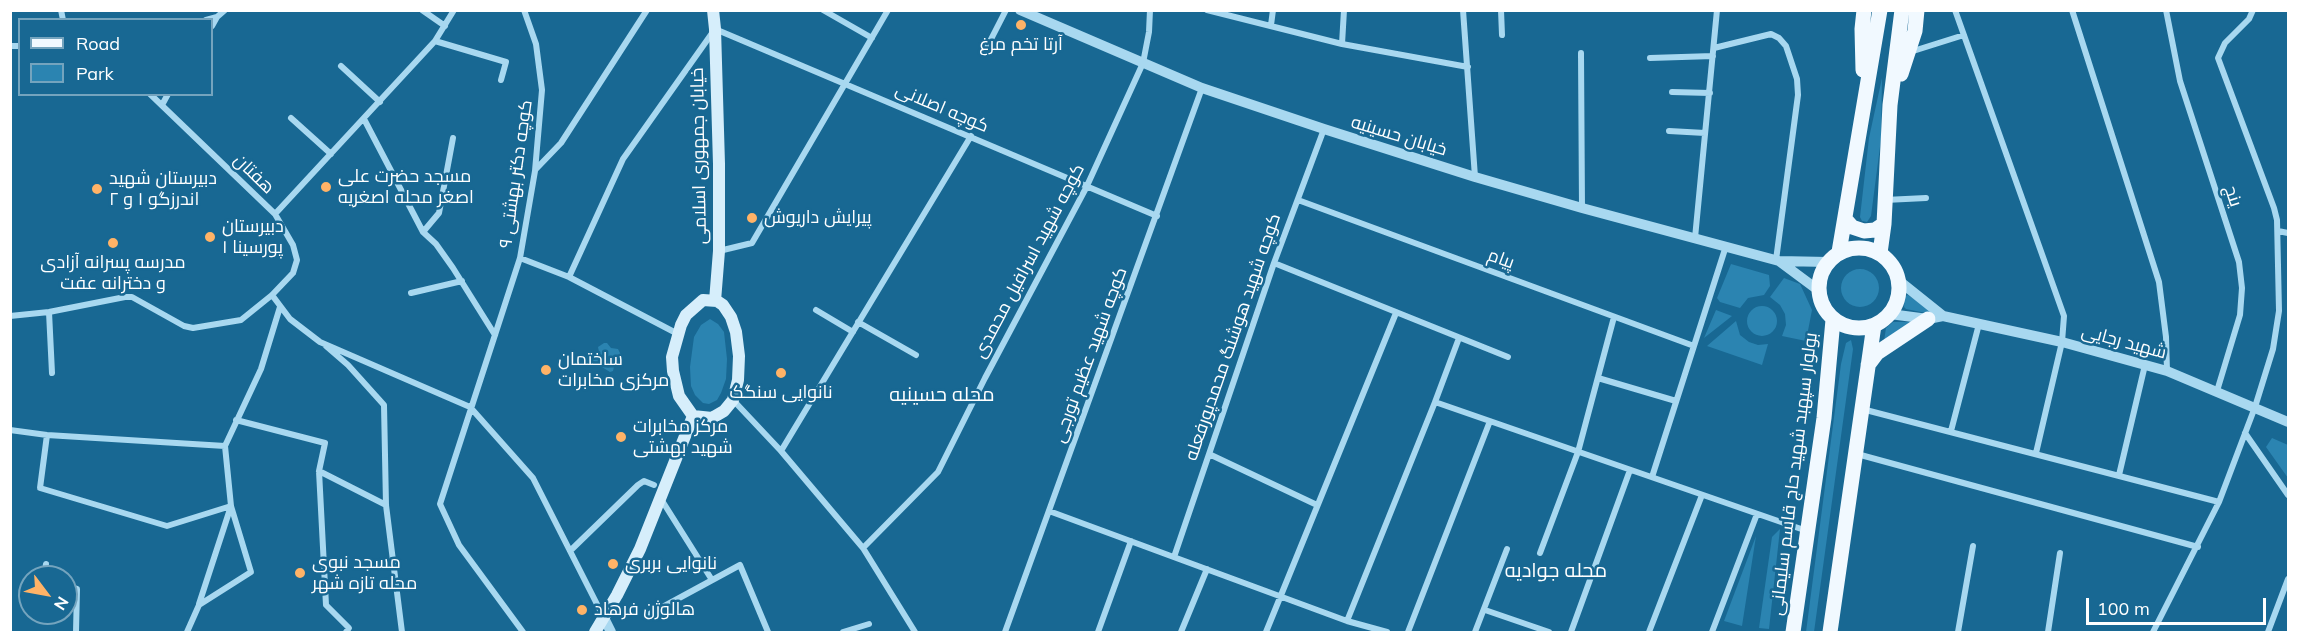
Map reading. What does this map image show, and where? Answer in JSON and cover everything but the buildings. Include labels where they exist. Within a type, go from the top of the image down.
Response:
[{"type":"main road","name":"خیابان جمهوری اسلامی","points":[[713,10],[719,251],[715,301]]},
{"type":"main road","points":[[1864,10],[1862,29],[1864,103]]},
{"type":"main road","points":[[1890,105],[1915,31],[1917,10]]},
{"type":"main road","points":[[1833,257],[1853,247],[1867,248],[1880,253],[1894,267],[1898,280],[1898,296],[1890,314],[1874,326],[1853,328],[1833,320],[1820,301],[1818,290],[1822,270],[1833,257],[1845,219],[1879,17]]},
{"type":"main road","points":[[1880,253],[1884,224],[1890,105],[1901,17]]},
{"type":"main road","points":[[1845,219],[1852,227],[1864,231],[1875,230],[1884,224]]},
{"type":"main road","points":[[703,300],[715,301],[723,305],[731,316],[736,332],[740,356],[738,380],[733,400],[724,411],[712,418],[693,416],[683,404],[675,384],[672,357],[686,315],[703,300]]},
{"type":"main road","points":[[1868,365],[1877,353],[1928,319]]},
{"type":"main road","name":"بولوار سپهبد شهید حاج قاسم سلیمانی","points":[[1793,633],[1824,418],[1833,320]]},
{"type":"main road","points":[[1830,633],[1874,326]]},
{"type":"main road","points":[[595,633],[639,549],[693,416]]},
{"type":"street","points":[[213,24],[225,10]]},
{"type":"street","points":[[422,10],[445,26]]},
{"type":"street","points":[[275,214],[435,40],[454,10]]},
{"type":"street","name":"کوچه دکتر بهشتی ۹","points":[[523,633],[459,545],[440,504],[520,258],[535,171],[542,90],[536,44],[524,10]]},
{"type":"street","points":[[535,171],[561,143],[647,10]]},
{"type":"street","points":[[823,10],[873,38]]},
{"type":"street","points":[[719,251],[752,243],[888,10]]},
{"type":"street","points":[[985,51],[1006,10]]},
{"type":"street","name":"خیابان حسینیه","points":[[1020,10],[1202,88],[1324,129],[1582,208],[1778,260]]},
{"type":"street","name":"کوچه شهید اسرافیل محمدی","points":[[863,548],[938,472],[1086,188],[1143,63],[1149,32],[1150,10]]},
{"type":"street","points":[[1208,10],[1342,44],[1468,67]]},
{"type":"street","points":[[1271,25],[1273,10]]},
{"type":"street","points":[[1342,44],[1344,10]]},
{"type":"street","points":[[1463,10],[1475,177]]},
{"type":"street","points":[[1502,10],[1502,35]]},
{"type":"street","points":[[1695,238],[1717,10]]},
{"type":"street","points":[[1955,10],[2064,316],[2062,342],[2036,453]]},
{"type":"street","points":[[2072,10],[2159,282],[2166,337],[2167,371]]},
{"type":"street","name":"ینج","points":[[2166,10],[2180,81],[2239,262],[2242,288],[2240,315],[2217,391]]},
{"type":"street","points":[[2153,633],[2219,502],[2255,407],[2273,349],[2279,311],[2278,231],[2274,208],[2218,58],[2225,43],[2249,19],[2253,10]]},
{"type":"street","points":[[213,18],[217,17]]},
{"type":"street","points":[[569,278],[623,159],[715,29]]},
{"type":"street","name":"کوچه اصلانی","points":[[715,29],[1156,216]]},
{"type":"street","points":[[1714,48],[1771,34],[1779,38],[1786,46],[1797,80],[1798,95],[1778,260]]},
{"type":"street","points":[[1908,52],[1964,35]]},
{"type":"street","points":[[435,40],[506,62],[501,80]]},
{"type":"street","points":[[1581,53],[1582,208]]},
{"type":"street","points":[[1650,58],[1713,56]]},
{"type":"street","points":[[341,66],[380,102]]},
{"type":"street","name":"کوچه شهید عظیم تورجی","points":[[1005,633],[1202,88]]},
{"type":"street","points":[[1672,92],[1710,93]]},
{"type":"street","name":"هفتان","points":[[10,316],[49,312],[132,297],[184,326],[193,328],[241,320],[272,295],[293,273],[297,260],[293,245],[275,214],[152,96]]},
{"type":"street","points":[[162,105],[167,96]]},
{"type":"street","points":[[291,118],[331,154]]},
{"type":"street","points":[[364,119],[423,232],[436,244],[462,281],[495,335]]},
{"type":"street","name":"کوچه شهید هوشنگ محمدپورفعله","points":[[1174,557],[1274,263],[1324,129]]},
{"type":"street","points":[[1670,131],[1705,132]]},
{"type":"street","points":[[780,451],[971,136]]},
{"type":"street","points":[[423,232],[439,213],[453,138]]},
{"type":"street","points":[[1885,200],[1926,198]]},
{"type":"street","name":"پیام","points":[[1298,200],[1694,346]]},
{"type":"street","points":[[2278,231],[2289,233]]},
{"type":"street","points":[[1652,477],[1726,246]]},
{"type":"street","points":[[1778,260],[1833,257]]},
{"type":"street","points":[[520,258],[569,278],[678,334]]},
{"type":"street","points":[[1778,260],[1818,290]]},
{"type":"street","points":[[1274,263],[1508,357]]},
{"type":"street","name":"شهید رجایی","points":[[1898,280],[1943,316]]},
{"type":"street","points":[[411,293],[462,281]]},
{"type":"street","points":[[272,295],[290,320],[348,365],[384,405],[386,505],[402,633]]},
{"type":"street","points":[[199,605],[251,572],[231,506],[225,446],[261,369],[280,307]]},
{"type":"street","points":[[816,310],[853,332]]},
{"type":"street","points":[[2279,311],[2289,311]]},
{"type":"street","points":[[49,312],[52,373]]},
{"type":"street","points":[[1266,633],[1396,313]]},
{"type":"street","name":"شهید رجایی","points":[[1890,314],[1928,319],[1943,316],[2062,342],[2167,371],[2289,422]]},
{"type":"street","points":[[1540,553],[1578,452],[1614,317]]},
{"type":"street","points":[[858,322],[916,355]]},
{"type":"street","points":[[1951,431],[1979,324]]},
{"type":"street","points":[[1347,621],[1459,338]]},
{"type":"street","points":[[320,342],[470,407],[533,478],[611,633]]},
{"type":"street","points":[[2119,475],[2145,365]]},
{"type":"street","points":[[1598,378],[1676,401]]},
{"type":"street","points":[[733,400],[863,548],[915,633]]},
{"type":"street","points":[[1435,402],[1807,531]]},
{"type":"street","points":[[1862,408],[2219,502]]},
{"type":"street","points":[[236,420],[325,443],[319,471],[326,605],[349,628],[346,633]]},
{"type":"street","points":[[1408,633],[1490,421]]},
{"type":"street","points":[[10,430],[47,435],[225,446]]},
{"type":"street","points":[[2245,433],[2289,495]]},
{"type":"street","points":[[47,435],[40,488],[167,526],[231,506]]},
{"type":"street","points":[[1209,454],[1317,505]]},
{"type":"street","points":[[1856,454],[2198,547]]},
{"type":"street","points":[[1571,633],[1630,470]]},
{"type":"street","points":[[319,471],[386,505]]},
{"type":"street","points":[[571,550],[638,485],[644,481],[654,485]]},
{"type":"street","points":[[1649,633],[1702,495]]},
{"type":"street","points":[[660,497],[712,580]]},
{"type":"street","points":[[187,633],[199,605],[231,506]]},
{"type":"street","points":[[1049,512],[1347,621],[1387,633]]},
{"type":"street","points":[[1712,633],[1757,514]]},
{"type":"street","points":[[1098,633],[1131,541]]},
{"type":"street","points":[[1958,633],[1972,546]]},
{"type":"street","points":[[1476,633],[1507,549]]},
{"type":"street","points":[[2048,633],[2060,553]]},
{"type":"street","points":[[646,616],[740,565],[768,633]]},
{"type":"street","points":[[1181,633],[1207,569]]},
{"type":"street","points":[[2268,633],[2289,579]]},
{"type":"street","points":[[1485,610],[1549,633]]},
{"type":"street","points":[[843,633],[869,624]]},
{"type":"street","points":[[1356,633],[1360,624]]},
{"type":"green space","points":[[1882,78],[1881,139],[1871,216],[1867,222],[1862,221],[1860,217],[1869,138]]},
{"type":"green space","points":[[1731,264],[1769,275],[1770,286],[1764,295],[1748,298],[1740,308],[1720,302],[1717,298]]},
{"type":"green space","points":[[1860,269],[1873,275],[1879,288],[1873,301],[1860,307],[1847,301],[1841,288],[1847,275]]},
{"type":"green space","points":[[1784,278],[1800,284],[1812,310],[1806,341],[1782,336],[1786,325],[1785,314],[1780,305],[1770,297]]},
{"type":"green space","points":[[1908,295],[1933,311],[1931,314],[1906,309],[1904,307],[1905,296]]},
{"type":"green space","points":[[1762,306],[1773,310],[1777,321],[1773,332],[1762,336],[1751,332],[1747,321],[1751,310]]},
{"type":"green space","points":[[1716,310],[1732,316],[1704,338]]},
{"type":"green space","points":[[710,319],[724,332],[727,359],[726,379],[721,393],[717,400],[709,404],[703,403],[695,395],[691,386],[690,367],[694,337],[701,325]]},
{"type":"green space","points":[[1736,321],[1740,335],[1749,342],[1758,345],[1768,344],[1762,365],[1707,346]]},
{"type":"green space","points":[[1893,322],[1914,322],[1884,341],[1886,328]]},
{"type":"green space","points":[[1851,340],[1853,349],[1814,632],[1806,632],[1841,364],[1846,343]]},
{"type":"green space","points":[[604,343],[611,348],[618,349],[621,355],[615,362],[613,371],[610,372],[592,361],[595,353],[599,352],[598,347]]},
{"type":"green space","points":[[2272,438],[2288,445],[2288,478],[2266,447]]},
{"type":"green space","points":[[1780,529],[1769,629],[1759,628],[1772,537]]},
{"type":"green space","points":[[1756,536],[1742,626],[1724,621]]},
{"type":"place","name":"آرتا تخم مرغ","points":[[1021,25]]},
{"type":"place","name":"مسجد حضرت علی اصغر محله اصغریه","points":[[326,187]]},
{"type":"place","name":"دبیرستان شهید اندرزگو ۱ و ۲","points":[[97,189]]},
{"type":"place","name":"پیرایش داریوش","points":[[752,218]]},
{"type":"place","name":"دبیرستان پورسینا ۱","points":[[210,237]]},
{"type":"place","name":"مدرسه پسرانه آزادی و دخترانه عفت","points":[[113,243]]},
{"type":"place","name":"ساختمان مرکزی مخابرات","points":[[546,370]]},
{"type":"place","name":"نانوایی سنگک","points":[[781,373]]},
{"type":"place","name":"مرکز مخابرات شهید بهشتی","points":[[621,437]]},
{"type":"place","name":"نانوایی بربری","points":[[613,564]]},
{"type":"place","name":"مسجد نبوی محله تازه شهر","points":[[300,573]]},
{"type":"place","name":"هالوژن فرهاد","points":[[582,610]]},
{"type":"district","name":"محله حسینیه","points":[[942,395]]},
{"type":"district","name":"محله جوادیه","points":[[1556,571]]}]
